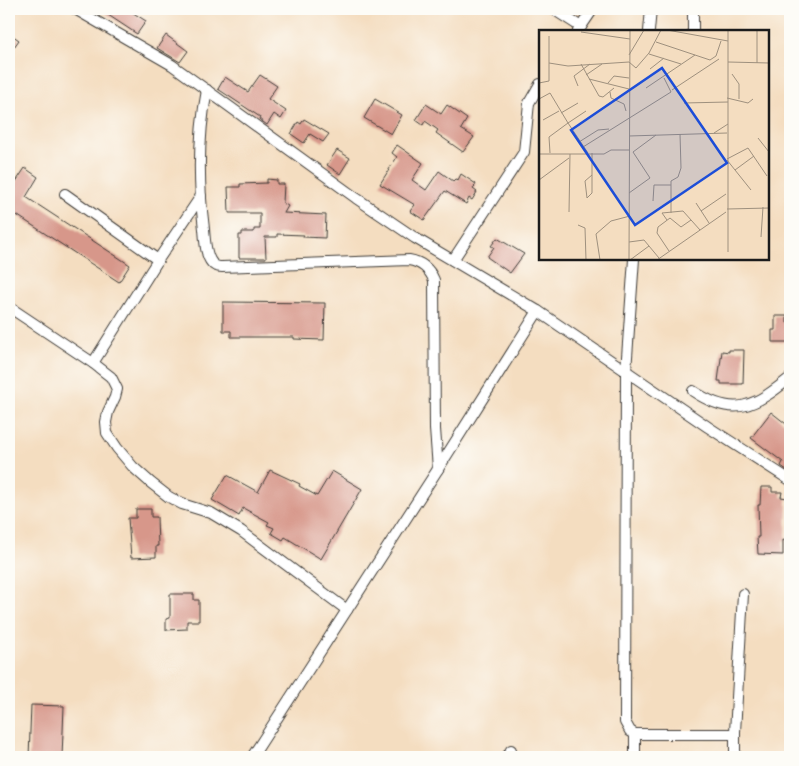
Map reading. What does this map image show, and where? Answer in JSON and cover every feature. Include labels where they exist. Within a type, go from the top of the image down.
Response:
[{"type":"street","points":[[75,9],[172,65],[356,198],[415,238],[538,311],[708,427],[790,480]]},
{"type":"street","points":[[553,9],[579,29],[594,9]]},
{"type":"street","points":[[649,30],[651,9]]},
{"type":"street","points":[[693,9],[693,30]]},
{"type":"street","points":[[453,260],[524,152],[529,104],[539,85]]},
{"type":"street","points":[[207,90],[202,114],[200,147],[201,196],[206,248],[212,263],[222,267],[294,266],[409,260],[417,262],[429,270],[434,280],[435,430],[438,469]]},
{"type":"street","points":[[66,194],[158,260]]},
{"type":"street","points":[[93,363],[201,196]]},
{"type":"street","points":[[634,260],[626,371],[625,722],[630,731],[635,734],[735,734]]},
{"type":"street","points":[[9,306],[108,374],[117,389],[108,412],[107,433],[133,467],[169,497],[182,504],[211,513],[240,531],[347,610]]},
{"type":"street","points":[[252,757],[538,311]]},
{"type":"street","points":[[693,391],[721,406],[739,407],[752,404],[790,378]]},
{"type":"street","points":[[736,757],[735,734],[743,594]]},
{"type":"street","points":[[635,734],[635,757]]},
{"type":"building","points":[[99,9],[127,9],[146,21],[137,34]]},
{"type":"building","points":[[9,33],[19,40],[14,47],[9,44]]},
{"type":"building","points":[[166,35],[188,51],[180,62],[157,48]]},
{"type":"building","points":[[260,75],[277,86],[268,99],[286,111],[281,119],[274,114],[267,125],[259,119],[260,117],[218,89],[225,77],[248,92]]},
{"type":"building","points":[[375,99],[402,115],[391,134],[364,118]]},
{"type":"building","points":[[426,104],[441,114],[447,105],[467,119],[461,129],[474,137],[463,152],[436,133],[438,130],[425,121],[423,125],[416,120]]},
{"type":"building","points":[[304,119],[329,134],[323,142],[310,134],[304,143],[291,134],[298,122],[301,124]]},
{"type":"building","points":[[397,145],[423,163],[412,180],[426,190],[439,171],[453,181],[455,179],[458,180],[461,174],[476,184],[473,189],[477,192],[472,200],[469,198],[466,204],[445,191],[424,220],[410,211],[415,205],[380,184],[397,157],[392,153]]},
{"type":"building","points":[[337,150],[350,158],[340,174],[327,165]]},
{"type":"building","points":[[25,168],[38,177],[26,197],[130,265],[119,282],[9,210],[9,192]]},
{"type":"building","points":[[267,179],[277,180],[277,184],[284,184],[283,203],[288,206],[284,213],[326,215],[325,238],[277,234],[277,237],[265,237],[266,258],[239,258],[239,235],[242,235],[242,232],[254,232],[254,229],[260,229],[260,213],[229,213],[228,187],[240,187],[240,184],[267,183]]},
{"type":"building","points":[[497,238],[524,254],[510,273],[487,257],[494,247],[491,246]]},
{"type":"building","points":[[223,302],[325,303],[324,340],[294,339],[294,337],[231,337],[231,331],[223,331]]},
{"type":"building","points":[[775,316],[787,316],[787,323],[790,323],[790,342],[772,342],[772,330],[775,330]]},
{"type":"building","points":[[729,350],[744,350],[743,384],[721,384],[721,381],[718,381],[722,351],[729,352]]},
{"type":"building","points":[[771,412],[790,427],[790,472],[781,466],[783,462],[751,438]]},
{"type":"building","points":[[270,470],[300,484],[299,486],[317,496],[332,471],[362,489],[321,559],[285,537],[283,540],[271,533],[274,528],[267,525],[269,522],[243,508],[239,516],[212,500],[227,475],[258,492]]},
{"type":"building","points":[[761,487],[772,487],[772,492],[782,492],[781,497],[787,498],[786,541],[783,540],[783,555],[758,554],[758,505],[760,505]]},
{"type":"building","points":[[136,509],[151,509],[151,517],[157,517],[158,546],[156,546],[156,557],[131,558],[128,518],[136,518]]},
{"type":"building","points":[[170,594],[194,594],[194,600],[199,600],[199,621],[187,621],[187,629],[166,630],[166,619],[170,618]]},
{"type":"building","points":[[31,705],[64,706],[62,757],[29,757]]}]
